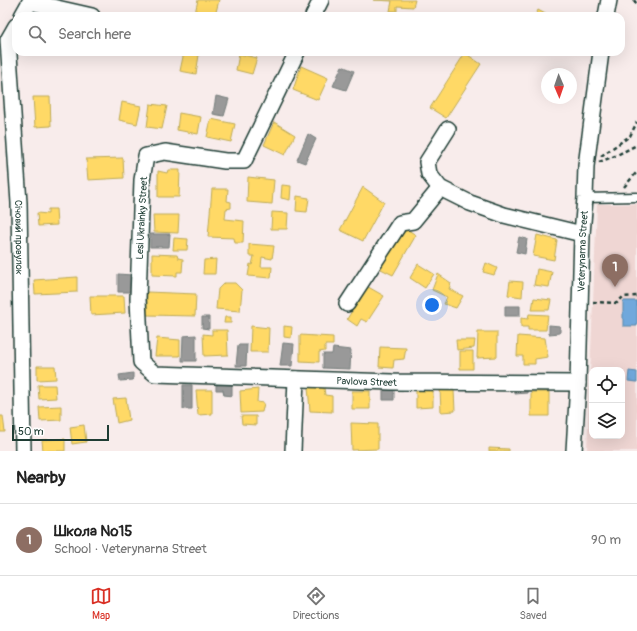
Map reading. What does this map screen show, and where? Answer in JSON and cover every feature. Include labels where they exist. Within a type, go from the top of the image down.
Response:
[{"type":"street","points":[[316,12],[321,0]]},
{"type":"street","points":[[607,12],[609,0]]},
{"type":"street","points":[[24,12],[31,1],[76,12]]},
{"type":"street","name":"Січовий провулок","points":[[12,33],[8,40],[19,203],[24,451]]},
{"type":"street","name":"Lesi Ukrainky Street","points":[[155,374],[141,362],[138,307],[142,180],[146,156],[165,152],[225,161],[244,161],[295,56]]},
{"type":"street","name":"Veterynarna Street","points":[[574,451],[586,166],[600,56]]},
{"type":"street","points":[[448,128],[427,162],[430,174],[440,188],[470,203],[497,212],[582,234]]},
{"type":"street","points":[[346,304],[400,223],[413,221],[440,188]]},
{"type":"street","name":"Pavlova Street","points":[[155,374],[392,382],[578,383]]},
{"type":"street","points":[[293,451],[296,379]]},
{"type":"lane","points":[[585,198],[637,197]]},
{"type":"path","points":[[634,0],[637,5]]},
{"type":"path","points":[[586,166],[630,136],[637,122]]},
{"type":"path","points":[[586,166],[615,156],[637,145]]},
{"type":"path","points":[[614,197],[637,172]]},
{"type":"path","points":[[581,302],[618,304],[623,297],[637,296]]},
{"type":"shaded area","points":[[597,204],[637,204],[637,451],[587,451],[589,402],[589,439],[625,439],[625,367],[590,367]]},
{"type":"building: Homes","points":[[198,0],[219,0],[216,12],[195,12]]},
{"type":"building: Homes","points":[[373,0],[415,0],[413,7],[397,6],[397,11],[390,11],[392,1]]},
{"type":"building: Homes","points":[[183,56],[199,56],[196,74],[180,71]]},
{"type":"building: Homes","points":[[239,56],[257,58],[252,74],[236,70]]},
{"type":"building: Homes","points":[[463,56],[469,56],[481,64],[446,118],[430,108]]},
{"type":"building: Homes","points":[[301,66],[328,78],[318,100],[293,90]]},
{"type":"building: Homes","points":[[33,97],[50,97],[51,126],[35,127]]},
{"type":"building: Homes","points":[[122,102],[141,106],[137,124],[119,120]]},
{"type":"building: Homes","points":[[150,104],[167,106],[162,129],[147,127]]},
{"type":"building: Homes","points":[[179,113],[201,117],[198,134],[177,130]]},
{"type":"building: Homes","points":[[211,119],[235,124],[231,142],[207,137]]},
{"type":"building: Homes","points":[[274,122],[295,135],[285,155],[264,145]]},
{"type":"building: Homes","points":[[123,158],[124,178],[88,180],[86,159]]},
{"type":"building: Homes","points":[[168,170],[180,170],[179,197],[158,197],[158,171],[167,173]]},
{"type":"building: Homes","points":[[248,177],[274,180],[272,204],[247,202]]},
{"type":"building: Homes","points":[[282,185],[291,186],[290,200],[281,198]]},
{"type":"building: Homes","points":[[363,187],[384,202],[363,241],[340,230]]},
{"type":"building: Homes","points":[[212,189],[228,189],[227,201],[231,202],[231,208],[226,209],[225,219],[244,221],[243,243],[235,243],[234,238],[208,237]]},
{"type":"building: Homes","points":[[297,196],[309,198],[307,212],[296,211]]},
{"type":"building: Homes","points":[[48,209],[56,209],[57,225],[38,226],[37,213],[48,214]]},
{"type":"building: Homes","points":[[272,212],[288,213],[287,229],[271,229]]},
{"type":"building: Homes","points":[[153,215],[179,215],[178,233],[154,232]]},
{"type":"building: Homes","points":[[400,225],[416,235],[393,275],[375,266]]},
{"type":"building: Homes","points":[[537,235],[557,240],[554,260],[533,256]]},
{"type":"building: Homes","points":[[174,238],[188,239],[187,250],[173,250]]},
{"type":"building: Homes","points":[[249,244],[274,246],[272,259],[262,257],[261,267],[272,267],[271,278],[248,276],[250,264],[252,265],[254,256],[249,256]]},
{"type":"building: Homes","points":[[152,254],[177,255],[178,258],[183,259],[182,272],[177,272],[177,276],[152,275]]},
{"type":"building: Homes","points":[[216,259],[215,274],[203,274],[204,260]]},
{"type":"building: Homes","points":[[486,263],[497,268],[494,275],[483,272]]},
{"type":"building: Homes","points":[[418,264],[434,274],[425,288],[410,278]]},
{"type":"building: Homes","points":[[537,269],[552,272],[549,287],[534,285]]},
{"type":"building: Homes","points":[[438,274],[451,283],[449,289],[463,296],[456,308],[444,304],[447,297],[432,290]]},
{"type":"building: Homes","points":[[77,277],[77,292],[35,294],[34,280]]},
{"type":"building: Homes","points":[[510,281],[523,282],[522,297],[508,295]]},
{"type":"building: Homes","points":[[224,283],[235,283],[242,290],[240,311],[216,309],[218,289]]},
{"type":"building: Homes","points":[[363,284],[384,296],[367,322],[361,319],[357,326],[347,319],[352,311],[347,309]]},
{"type":"building: Homes","points":[[147,292],[196,294],[195,316],[147,315]]},
{"type":"building: Homes","points":[[90,296],[124,296],[125,313],[91,315]]},
{"type":"building: Homes","points":[[534,298],[551,300],[549,310],[532,310]]},
{"type":"building: Homes","points":[[529,314],[548,315],[546,330],[528,330],[528,327],[521,327],[521,318],[528,319]]},
{"type":"building: Homes","points":[[225,317],[231,317],[231,323],[224,323]]},
{"type":"building: Homes","points":[[251,326],[269,328],[268,352],[250,352]]},
{"type":"building: Homes","points":[[284,326],[292,327],[291,338],[284,337]]},
{"type":"building: Homes","points":[[212,330],[227,330],[228,355],[204,356],[203,334],[212,335]]},
{"type":"building: Homes","points":[[478,332],[497,332],[497,357],[477,358]]},
{"type":"building: Homes","points":[[300,335],[333,337],[333,345],[325,345],[325,351],[319,352],[319,362],[300,361]]},
{"type":"building: Homes","points":[[518,336],[545,338],[548,357],[535,359],[535,364],[523,364],[523,356],[517,356]]},
{"type":"building: Homes","points":[[157,338],[180,340],[180,356],[155,356]]},
{"type":"building: Homes","points":[[456,340],[475,340],[474,348],[457,350]]},
{"type":"building: Homes","points":[[380,347],[406,348],[404,359],[394,360],[393,368],[379,367]]},
{"type":"building: Homes","points":[[460,351],[473,351],[473,369],[460,369]]},
{"type":"building: Homes","points":[[37,366],[55,366],[56,379],[37,380]]},
{"type":"building: Homes","points":[[38,385],[55,385],[56,398],[39,399]]},
{"type":"building: Homes","points":[[308,387],[324,388],[325,395],[332,396],[332,412],[310,411]]},
{"type":"building: Homes","points":[[416,388],[433,388],[433,407],[416,408]]},
{"type":"building: Homes","points":[[258,389],[257,402],[264,403],[262,412],[241,413],[240,391]]},
{"type":"building: Homes","points":[[440,389],[454,390],[455,411],[441,412]]},
{"type":"building: Homes","points":[[196,390],[212,390],[212,414],[198,415]]},
{"type":"building: Homes","points":[[352,391],[370,391],[370,409],[352,409]]},
{"type":"building: Homes","points":[[531,392],[549,392],[549,416],[531,416]]},
{"type":"building: Homes","points":[[126,398],[129,420],[117,423],[113,399]]},
{"type":"building: Homes","points":[[61,406],[61,420],[40,421],[39,407]]},
{"type":"building: Homes","points":[[0,416],[3,416],[5,432],[0,432]]},
{"type":"building: Homes","points":[[241,416],[256,416],[256,425],[242,424]]},
{"type":"building: Homes","points":[[351,423],[378,424],[378,449],[352,450]]},
{"type":"building: Homes","points":[[84,425],[86,442],[72,444],[70,427]]},
{"type":"building: Homes","points":[[65,439],[65,451],[43,451],[42,440]]},
{"type":"building: Homes","points":[[489,448],[509,449],[509,451],[489,451]]},
{"type":"building: Schools","points":[[623,301],[637,301],[637,326],[623,326]]},
{"type":"building: Schools","points":[[629,371],[637,372],[637,382],[628,381]]},
{"type":"building: Industry","points":[[342,66],[354,71],[346,90],[333,86]]},
{"type":"building: Industry","points":[[216,96],[229,99],[224,116],[213,114]]},
{"type":"building: Industry","points":[[308,134],[316,139],[305,163],[297,160]]},
{"type":"building: Industry","points":[[150,234],[170,234],[169,247],[150,247]]},
{"type":"building: Industry","points":[[519,237],[527,239],[525,254],[516,252]]},
{"type":"building: Industry","points":[[118,274],[132,275],[133,292],[118,292]]},
{"type":"building: Industry","points":[[505,306],[520,306],[520,316],[505,316]]},
{"type":"building: Industry","points":[[202,317],[209,317],[209,329],[202,328]]},
{"type":"building: Industry","points":[[549,325],[560,326],[560,333],[549,334]]},
{"type":"building: Industry","points":[[196,335],[196,361],[182,361],[183,336]]},
{"type":"building: Industry","points":[[283,343],[294,344],[292,366],[280,366]]},
{"type":"building: Industry","points":[[238,345],[247,345],[246,366],[236,366]]},
{"type":"building: Industry","points":[[333,348],[351,350],[350,369],[323,368],[323,354],[332,354]]},
{"type":"building: Industry","points":[[133,373],[133,380],[120,381],[119,375]]},
{"type":"building: Industry","points":[[232,384],[232,396],[224,395],[223,390],[216,390],[216,385]]},
{"type":"building: Industry","points":[[183,385],[192,385],[192,409],[183,409]]},
{"type":"building: Industry","points":[[515,386],[528,386],[527,393],[515,394]]},
{"type":"building: Industry","points":[[383,387],[394,387],[394,400],[383,400]]},
{"type":"place","name":"Школа №15","points":[[615,287]]}]
